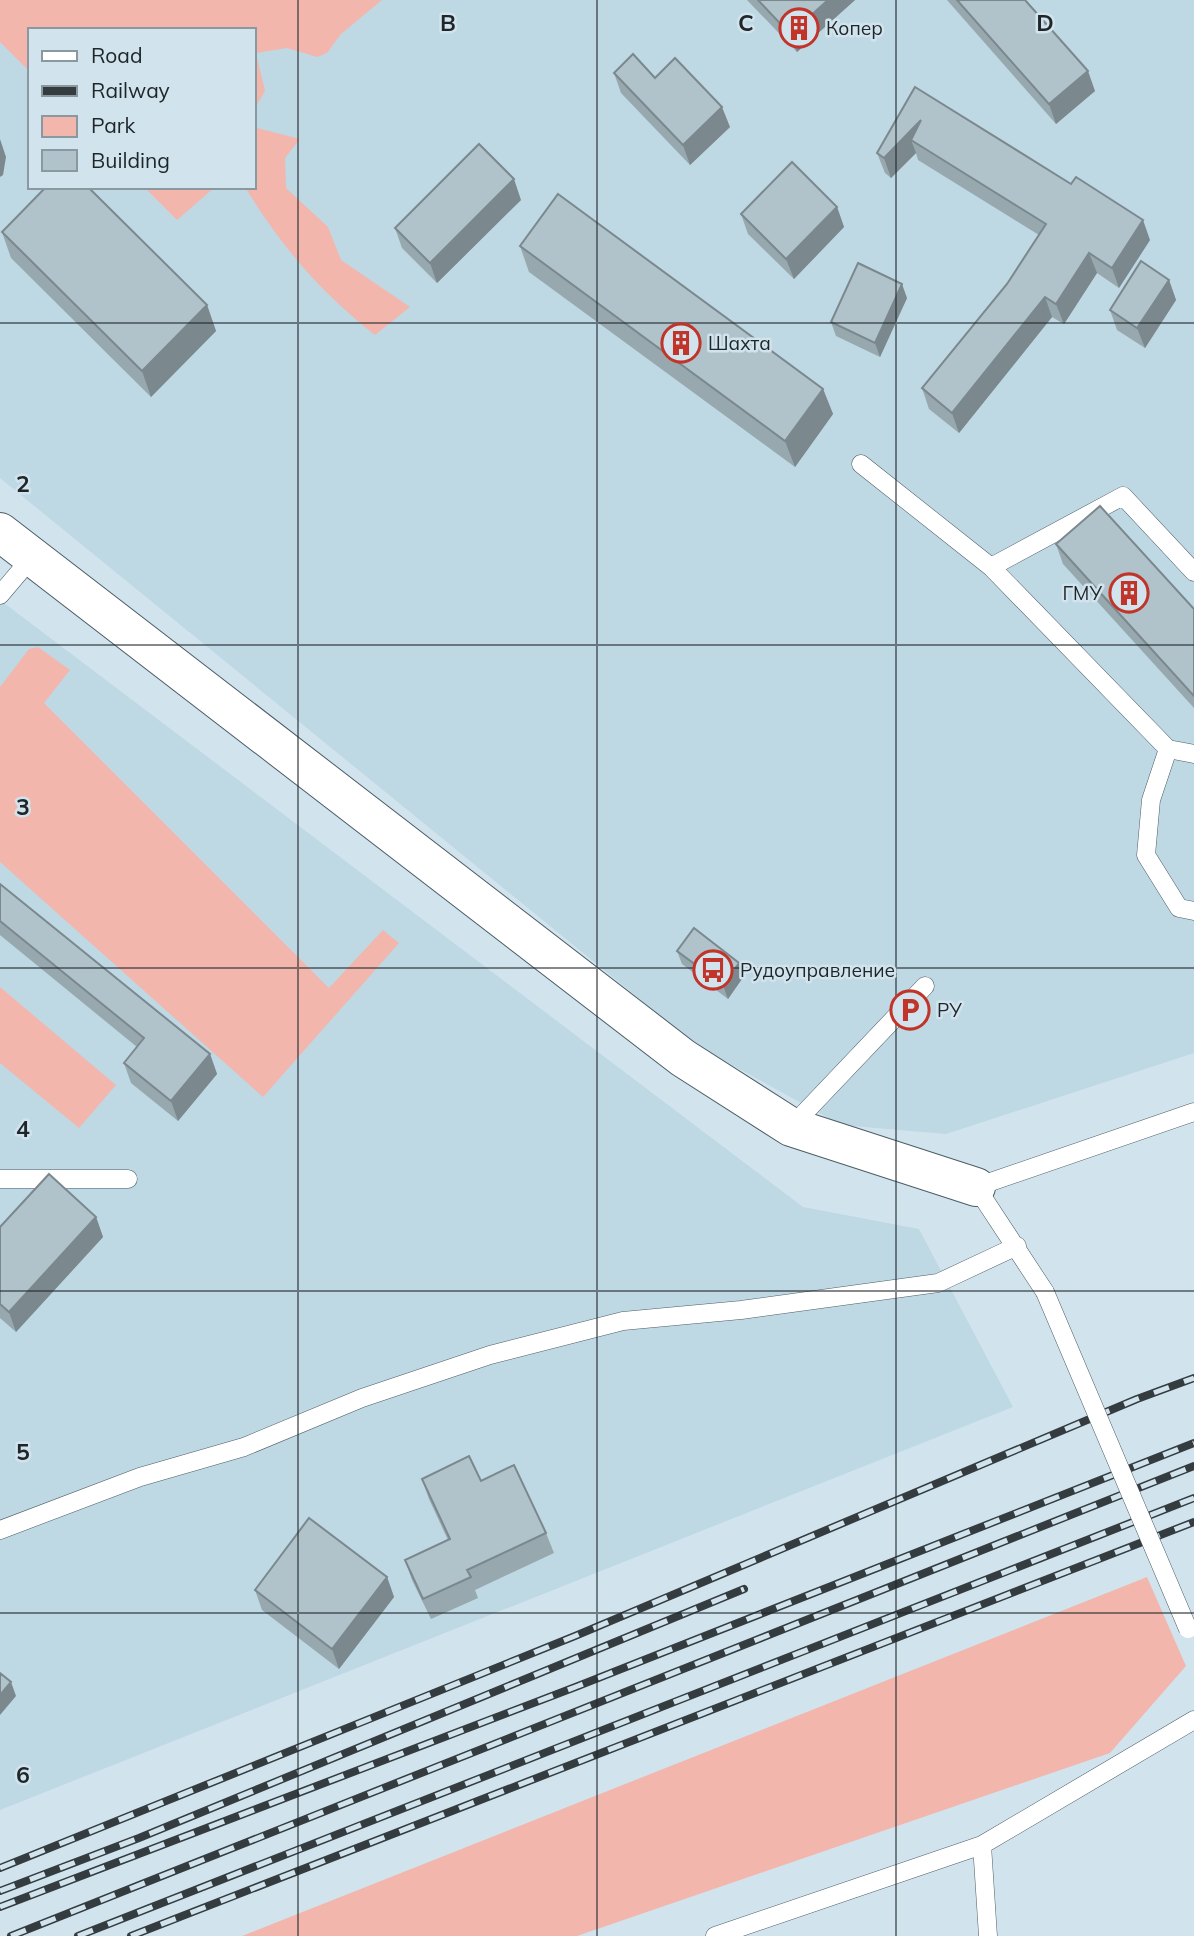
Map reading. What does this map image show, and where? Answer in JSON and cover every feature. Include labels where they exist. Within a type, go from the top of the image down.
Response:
[{"type":"street","points":[[0,532],[683,1058],[792,1127],[976,1187]]},
{"type":"lane","points":[[862,464],[991,567],[1168,750],[1194,754]]},
{"type":"lane","points":[[991,567],[1123,496],[1194,572]]},
{"type":"lane","points":[[0,595],[33,556]]},
{"type":"lane","points":[[1168,750],[1151,800],[1146,855],[1179,908],[1194,911]]},
{"type":"lane","points":[[792,1127],[925,986]]},
{"type":"lane","points":[[1191,1636],[1045,1293],[1017,1246],[976,1187],[1194,1112]]},
{"type":"lane","points":[[0,1179],[128,1179]]},
{"type":"lane","points":[[0,1530],[140,1477],[244,1447],[362,1398],[490,1355],[623,1321],[741,1310],[938,1283],[1017,1246]]},
{"type":"lane","points":[[715,1936],[982,1845],[1194,1720]]},
{"type":"lane","points":[[982,1845],[988,1936]]},
{"type":"shaded area","points":[[0,0],[1194,0],[1194,1053],[946,1134],[841,1125],[696,1045],[0,478]]},
{"type":"shaded area","points":[[0,600],[803,1207],[919,1229],[1013,1407],[0,1810]]},
{"type":"green space","points":[[0,0],[382,0],[341,34],[327,53],[317,57],[287,48],[256,53],[256,28],[28,28],[28,70],[0,42]]},
{"type":"green space","points":[[256,53],[265,91],[256,106]]},
{"type":"green space","points":[[256,118],[257,128],[300,139],[285,158],[286,188],[328,227],[341,260],[410,307],[375,335],[319,285],[272,229],[246,189],[256,189]]},
{"type":"green space","points":[[146,189],[213,189],[177,220]]},
{"type":"green space","points":[[38,647],[70,670],[44,703],[329,988],[383,930],[399,943],[263,1097],[0,862],[0,687],[29,649]]},
{"type":"green space","points":[[0,987],[116,1085],[79,1128],[0,1063]]},
{"type":"green space","points":[[1147,1577],[1186,1666],[1110,1753],[577,1936],[242,1936]]},
{"type":"building","points":[[758,0],[828,0],[790,34]]},
{"type":"building","points":[[957,0],[1025,0],[1088,71],[1049,104]]},
{"type":"building","points":[[633,54],[655,78],[675,58],[722,107],[683,145],[614,73]]},
{"type":"building","points":[[915,87],[1071,184],[1076,177],[1143,220],[1112,268],[1089,253],[1056,304],[1045,297],[952,413],[922,388],[1007,284],[1046,224],[911,140],[921,120],[884,158],[877,153]]},
{"type":"building","points":[[479,144],[514,179],[430,263],[395,228]]},
{"type":"building","points":[[792,162],[837,207],[786,259],[741,214]]},
{"type":"building","points":[[44,189],[90,189],[207,305],[142,371],[2,232]]},
{"type":"building","name":"Шахта","points":[[558,194],[823,389],[785,441],[520,246]]},
{"type":"building","points":[[1141,261],[1169,280],[1137,328],[1110,310]]},
{"type":"building","points":[[858,263],[902,284],[875,343],[831,322]]},
{"type":"building","name":"ГМУ","points":[[1100,506],[1194,609],[1194,696],[1056,544]]},
{"type":"building","points":[[0,884],[210,1054],[171,1101],[124,1063],[144,1038],[0,921]]},
{"type":"building","points":[[694,928],[739,963],[723,985],[677,951]]},
{"type":"building","points":[[49,1174],[96,1217],[9,1312],[0,1304],[0,1227]]},
{"type":"building","points":[[469,1456],[481,1481],[514,1465],[546,1533],[467,1570],[471,1577],[423,1599],[405,1560],[450,1539],[422,1479]]},
{"type":"building","points":[[309,1518],[387,1577],[332,1649],[255,1590]]},
{"type":"building","points":[[0,1673],[11,1682],[0,1695]]},
{"type":"railway","points":[[0,1868],[575,1636],[1137,1399],[1194,1378]]},
{"type":"railway","points":[[0,1907],[578,1686],[1194,1443]]},
{"type":"railway","points":[[11,1936],[1194,1466]]},
{"type":"railway","points":[[78,1936],[1194,1498]]},
{"type":"railway","points":[[131,1936],[1194,1522]]},
{"type":"railway","points":[[0,1891],[139,1838],[744,1589]]},
{"type":"place","name":"Копер","points":[[799,28]]},
{"type":"place","name":"Шахта","points":[[681,343]]},
{"type":"place","name":"ГМУ","points":[[1129,593]]},
{"type":"place","name":"Рудоуправление","points":[[713,970]]},
{"type":"place","name":"РУ","points":[[910,1010]]}]
